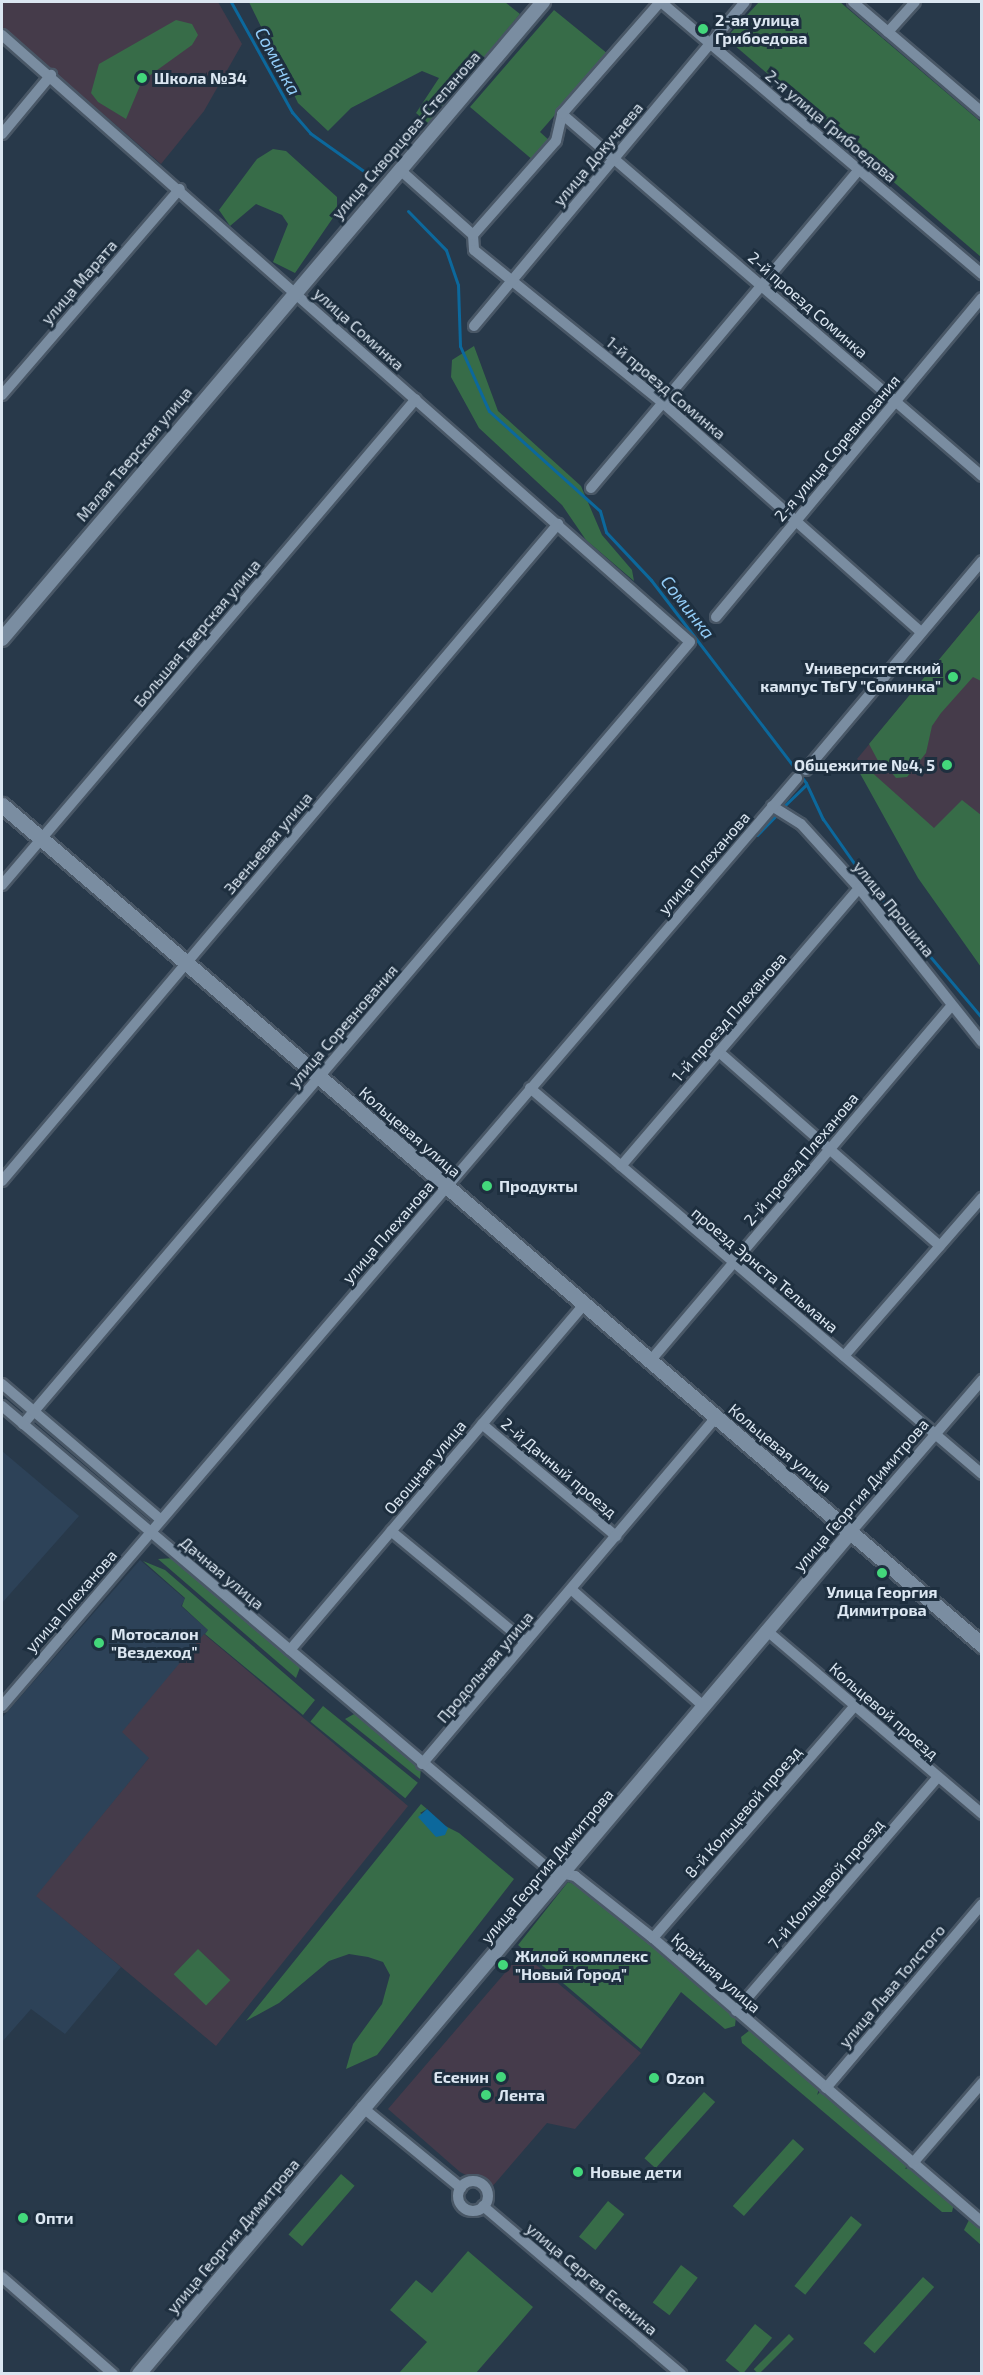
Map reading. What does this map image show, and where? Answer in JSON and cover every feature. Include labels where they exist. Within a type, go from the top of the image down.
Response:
[{"type":"main road","name":"Кольцевая улица","points":[[2,805],[981,1645]]},
{"type":"street","name":"улица Скворцова-Степанова","points":[[294,290],[543,2]]},
{"type":"street","name":"2-я улица Грибоедова","points":[[660,2],[981,274]]},
{"type":"street","points":[[473,235],[556,141],[562,114],[660,2]]},
{"type":"street","name":"улица Докучаева","points":[[474,326],[709,42],[745,2]]},
{"type":"street","points":[[853,2],[980,107]]},
{"type":"street","points":[[888,32],[915,2]]},
{"type":"street","name":"улица Соминка","points":[[2,35],[51,75],[677,630],[690,642],[686,648]]},
{"type":"street","points":[[2,134],[51,75]]},
{"type":"street","name":"2-й проезд Соминка","points":[[562,114],[981,476]]},
{"type":"street","name":"1-й проезд Соминка","points":[[399,169],[473,235],[474,250],[663,403],[920,631]]},
{"type":"street","points":[[591,488],[859,170]]},
{"type":"street","name":"улица Марата","points":[[2,395],[180,189]]},
{"type":"street","name":"Малая Тверская улица","points":[[2,639],[294,290]]},
{"type":"street","name":"2-я улица Соревнования","points":[[716,617],[981,298]]},
{"type":"street","name":"Большая Тверская улица","points":[[2,885],[416,399]]},
{"type":"street","name":"Звеньевая улица","points":[[2,1181],[558,525]]},
{"type":"street","points":[[806,770],[920,631],[981,561]]},
{"type":"street","name":"улица Соревнования","points":[[23,1424],[686,648]]},
{"type":"street","name":"улица Плеханова","points":[[2,1706],[797,778]]},
{"type":"street","name":"улица Прошина","points":[[772,806],[801,824],[859,888],[981,1042]]},
{"type":"street","name":"1-й проезд Плеханова","points":[[621,1166],[859,888]]},
{"type":"street","name":"2-й проезд Плеханова","points":[[651,1360],[952,1005]]},
{"type":"street","points":[[719,1052],[940,1246]]},
{"type":"street","name":"проезд Эрнста Тельмана","points":[[530,1088],[981,1474]]},
{"type":"street","points":[[844,1356],[981,1198]]},
{"type":"street","name":"Овощная улица","points":[[290,1650],[584,1304]]},
{"type":"street","name":"улица Георгия Димитрова","points":[[139,2373],[362,2107],[564,1872],[702,1705],[981,1380]]},
{"type":"street","points":[[2,1384],[161,1520]]},
{"type":"street","name":"Дачная улица","points":[[2,1406],[422,1764]]},
{"type":"street","name":"Продольная улица","points":[[422,1764],[716,1418]]},
{"type":"street","name":"2-й Дачный проезд","points":[[482,1424],[616,1536]]},
{"type":"street","points":[[391,1531],[525,1642]]},
{"type":"street","points":[[571,1589],[702,1705]]},
{"type":"street","name":"Кольцевой проезд","points":[[766,1630],[981,1814]]},
{"type":"street","name":"8-й Кольцевой проезд","points":[[653,1938],[855,1706]]},
{"type":"street","name":"Крайняя улица","points":[[422,1764],[551,1871],[575,1876],[653,1938],[981,2222]]},
{"type":"street","name":"7-й Кольцевой проезд","points":[[736,2011],[938,1777]]},
{"type":"street","name":"улица Льва Толстого","points":[[826,2088],[981,1904]]},
{"type":"street","points":[[913,2163],[981,2083]]},
{"type":"street","name":"улица Сергея Есенина","points":[[362,2107],[461,2188],[463,2207],[483,2206],[681,2373]]},
{"type":"street","points":[[461,2188],[469,2182],[482,2184],[488,2195],[483,2206]]},
{"type":"street","points":[[2,2277],[113,2373]]},
{"type":"shaded area","name":"Школа №34","points":[[2,2],[218,2],[242,44],[204,111],[161,164],[2,27]]},
{"type":"shaded area","name":"Университетский кампус ТвГУ \"Соминка\"","points":[[981,609],[981,878],[857,759]]},
{"type":"shaded area","points":[[2,1451],[79,1516],[2,1603]]},
{"type":"shaded area","points":[[140,1560],[185,1599],[181,1606],[208,1630],[123,1732],[150,1757],[37,1896],[121,1967],[65,2034],[31,2009],[2,2042],[2,1718]]},
{"type":"shaded area","points":[[204,1634],[408,1806],[216,2046],[36,1896],[149,1758],[122,1732]]},
{"type":"shaded area","points":[[522,1953],[641,2053],[575,2129],[547,2123],[491,2188],[460,2172],[388,2109]]},
{"type":"green space","points":[[249,2],[505,2],[520,14],[429,124],[416,113],[439,78],[422,71],[351,108],[328,131],[298,103]]},
{"type":"green space","points":[[759,2],[840,2],[981,122],[981,257],[726,38]]},
{"type":"green space","points":[[554,10],[608,54],[540,132],[551,142],[534,161],[470,107]]},
{"type":"green space","points":[[176,20],[192,24],[198,35],[192,45],[142,81],[126,119],[98,102],[91,93],[99,64]]},
{"type":"green space","points":[[273,149],[286,151],[337,197],[337,212],[295,273],[273,262],[288,224],[282,215],[256,204],[230,226],[219,210],[257,159]]},
{"type":"green space","points":[[474,346],[498,411],[581,486],[602,535],[632,570],[634,581],[586,540],[562,505],[479,428],[451,377],[452,360]]},
{"type":"green space","points":[[981,609],[981,681],[973,677],[941,713],[932,726],[926,753],[907,777],[896,778],[887,767],[884,772],[869,744]]},
{"type":"green space","points":[[858,760],[934,828],[962,800],[981,815],[981,967],[918,878],[857,768]]},
{"type":"green space","points":[[176,1558],[301,1665],[296,1678],[158,1559]]},
{"type":"green space","points":[[143,1561],[165,1570],[315,1700],[303,1715],[205,1634],[208,1630],[182,1606],[185,1598]]},
{"type":"green space","points":[[323,1706],[418,1783],[405,1798],[310,1722]]},
{"type":"green space","points":[[356,1713],[421,1768],[420,1779],[345,1719]]},
{"type":"green space","points":[[421,1804],[427,1809],[420,1813],[459,1833],[514,1879],[377,2055],[346,2069],[353,2044],[382,2004],[390,1975],[383,1962],[368,1957],[349,1954],[329,1961],[279,2003],[246,2021]]},
{"type":"green space","points":[[568,1882],[581,1886],[693,1979],[736,2017],[735,2026],[725,2029],[681,1992],[641,2049],[518,1945]]},
{"type":"green space","points":[[198,1949],[230,1980],[206,2005],[174,1974]]},
{"type":"green space","points":[[750,2030],[819,2089],[817,2095],[821,2091],[908,2165],[905,2169],[911,2167],[954,2204],[952,2212],[942,2212],[742,2043],[741,2037]]},
{"type":"green space","points":[[704,2092],[715,2102],[656,2168],[644,2158]]},
{"type":"green space","points":[[793,2139],[804,2149],[744,2216],[733,2206]]},
{"type":"green space","points":[[341,2174],[355,2186],[302,2246],[289,2234]]},
{"type":"green space","points":[[608,2201],[624,2214],[595,2250],[579,2237]]},
{"type":"green space","points":[[851,2216],[862,2225],[805,2295],[794,2286]]},
{"type":"green space","points":[[970,2218],[981,2227],[981,2245],[964,2230]]},
{"type":"green space","points":[[468,2251],[533,2307],[476,2373],[399,2373],[427,2342],[390,2310],[416,2280],[432,2293]]},
{"type":"green space","points":[[681,2265],[698,2278],[669,2315],[653,2303]]},
{"type":"green space","points":[[923,2277],[934,2287],[875,2353],[863,2343]]},
{"type":"green space","points":[[755,2324],[772,2338],[743,2374],[725,2361]]},
{"type":"green space","points":[[789,2334],[794,2339],[759,2374],[754,2369]]},
{"type":"water","points":[[427,1809],[448,1828],[445,1835],[436,1837],[418,1817]]},
{"type":"waterway","name":"Соминка","points":[[231,2],[292,112],[310,133],[365,172]]},
{"type":"waterway","name":"Соминка","points":[[408,211],[446,250],[458,285],[460,346],[489,411],[600,511],[606,532],[651,580],[806,783],[823,819],[868,883],[982,1018]]},
{"type":"waterway","points":[[781,809],[806,785]]},
{"type":"waterway","points":[[757,835],[777,814]]},
{"type":"place","name":"2-ая улица Грибоедова","points":[[703,29]]},
{"type":"place","name":"Школа №34","points":[[142,78]]},
{"type":"place","name":"Университетский кампус ТвГУ \"Соминка\"","points":[[953,677]]},
{"type":"place","name":"Общежитие №4, 5","points":[[947,765]]},
{"type":"place","name":"Продукты","points":[[487,1186]]},
{"type":"place","name":"Улица Георгия Димитрова","points":[[882,1573]]},
{"type":"place","name":"Мотосалон \"Вездеход\"","points":[[99,1643]]},
{"type":"place","name":"Жилой комплекс \"Новый Город\"","points":[[503,1965]]},
{"type":"place","name":"Есенин","points":[[501,2077]]},
{"type":"place","name":"Ozon","points":[[654,2078]]},
{"type":"place","name":"Лента","points":[[486,2095]]},
{"type":"place","name":"Новые дети","points":[[578,2172]]},
{"type":"place","name":"Опти","points":[[23,2218]]}]
